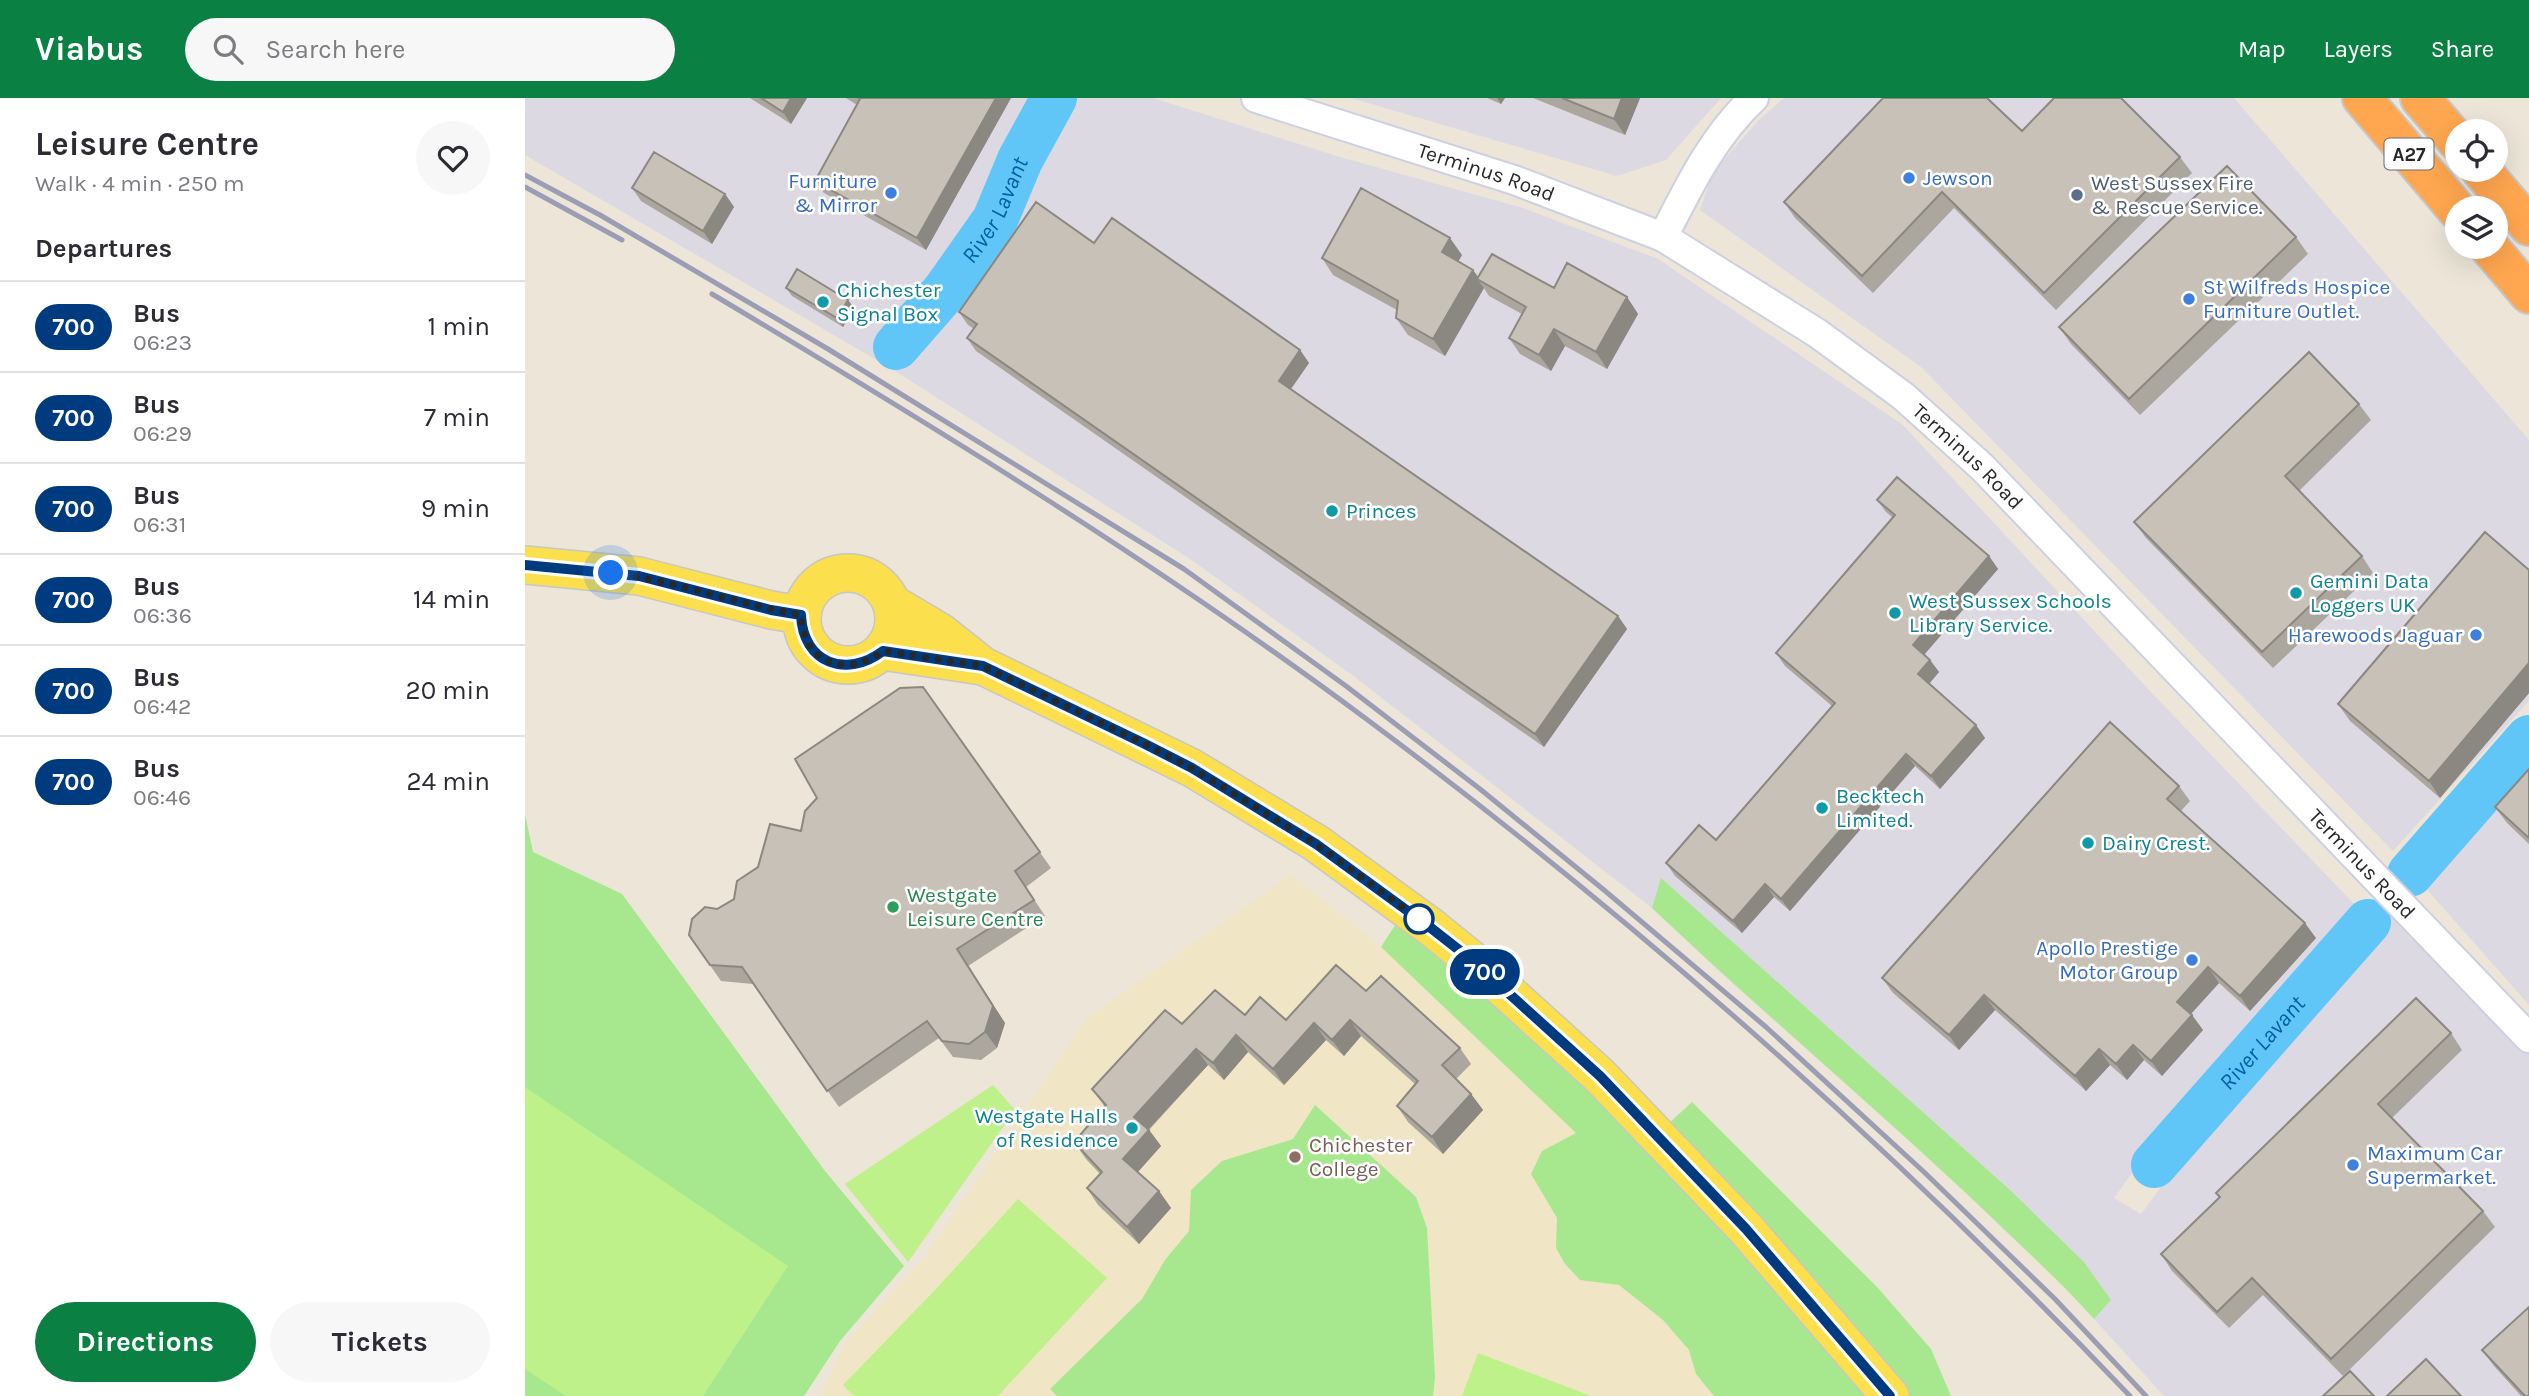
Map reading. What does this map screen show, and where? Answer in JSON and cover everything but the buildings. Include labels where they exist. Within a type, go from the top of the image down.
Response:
[{"type":"highway","name":"A27","points":[[2361,98],[2445,196]]},
{"type":"highway","name":"A27","points":[[2420,98],[2445,127]]},
{"type":"highway","points":[[2491,182],[2529,226]]},
{"type":"highway","points":[[2499,259],[2529,294]]},
{"type":"main road","points":[[525,565],[639,576],[771,610],[801,615]]},
{"type":"main road","points":[[847,573],[860,575],[884,590],[891,603],[894,628],[883,651],[871,660],[856,665],[841,665],[816,653],[807,642],[801,615],[811,590],[821,581],[847,573]]},
{"type":"main road","points":[[891,603],[940,632],[983,666],[1192,768],[1316,844],[1473,961],[1600,1076],[1746,1229],[1890,1396]]},
{"type":"main road","points":[[883,651],[983,666]]},
{"type":"street","name":"Terminus Road","points":[[1256,98],[1514,180],[1663,237],[1817,333],[1903,396],[1940,427],[2148,640],[2529,1038]]},
{"type":"street","points":[[1663,237],[1697,169],[1742,109],[1754,98]]},
{"type":"shaded area","points":[[525,98],[1153,98],[1340,157],[1523,208],[1658,259],[1903,425],[2149,690],[2356,906],[2181,1105],[2114,1198],[2141,1214],[2244,1074],[2395,911],[2529,1050],[2529,1396],[2164,1396],[2066,1288],[1933,1162],[1652,908],[1351,674],[1190,559],[892,369],[525,155]]},
{"type":"shaded area","points":[[1351,98],[1721,98],[1666,160],[1617,176]]},
{"type":"shaded area","points":[[1784,98],[2234,98],[2529,440],[2529,701],[2393,851],[1921,367],[1700,210],[1713,172],[1760,119]]},
{"type":"shaded area","points":[[2529,769],[2529,1005],[2422,884]]},
{"type":"shaded area","name":"Chichester College","points":[[1291,874],[1381,947],[1576,1133],[1810,1396],[820,1396],[846,1342],[923,1259],[1086,1019]]},
{"type":"green space","points":[[525,814],[533,852],[622,894],[825,1171],[904,1266],[840,1341],[804,1396],[525,1396]]},
{"type":"green space","points":[[1661,878],[2010,1190],[2084,1262],[2111,1300],[2094,1319],[2041,1264],[1944,1173],[1652,908]]},
{"type":"green space","points":[[1397,922],[1590,1085],[1733,1239],[1872,1396],[1714,1396],[1696,1374],[1689,1350],[1663,1320],[1619,1285],[1580,1280],[1565,1264],[1556,1248],[1557,1218],[1531,1174],[1542,1151],[1576,1133],[1381,947]]},
{"type":"green space","points":[[993,1085],[1015,1110],[908,1262],[845,1184]]},
{"type":"green space","points":[[525,1087],[788,1266],[703,1396],[566,1396],[525,1369]]},
{"type":"green space","points":[[1692,1102],[1878,1288],[1931,1349],[1951,1396],[1908,1396],[1758,1214],[1668,1124]]},
{"type":"green space","points":[[1315,1105],[1416,1197],[1427,1228],[1435,1377],[1433,1396],[1057,1396],[1050,1389],[1142,1299],[1165,1260],[1189,1231],[1191,1190],[1222,1161],[1293,1139]]},
{"type":"green space","points":[[1018,1199],[1107,1278],[998,1396],[854,1396],[843,1385]]},
{"type":"green space","points":[[1478,1353],[1591,1396],[1462,1396]]},
{"type":"waterway","name":"River Lavant","points":[[896,347],[945,291],[995,220],[1020,160],[1054,98]]},
{"type":"waterway","name":"River Lavant","points":[[2410,874],[2529,738]]},
{"type":"waterway","name":"River Lavant","points":[[2154,1165],[2368,922]]},
{"type":"railway","points":[[525,175],[600,215],[828,349],[1184,569],[1346,686],[1480,789],[1766,1027],[1924,1172],[2055,1299],[2146,1396]]},
{"type":"railway","points":[[525,187],[622,240]]},
{"type":"railway","points":[[712,294],[962,446],[1126,551],[1286,661],[1467,795],[1665,957],[1857,1127],[1950,1215],[2130,1396]]},
{"type":"bus line","name":"700","points":[[525,565],[639,576],[771,610],[801,615],[807,642],[816,653],[841,665],[856,665],[871,660],[883,651],[983,666],[1192,768],[1296,831],[1473,961],[1600,1076],[1746,1229],[1890,1396]]},
{"type":"place","name":"Jewson","points":[[1909,178]]},
{"type":"place","name":"Furniture & Mirror","points":[[891,193]]},
{"type":"place","name":"West Sussex Fire & Rescue Service.","points":[[2077,195]]},
{"type":"place","name":"St Wilfreds Hospice Furniture Outlet.","points":[[2189,299]]},
{"type":"place","name":"Chichester Signal Box","points":[[823,302]]},
{"type":"place","name":"Princes","points":[[1332,511]]},
{"type":"place","name":"Gemini Data Loggers UK","points":[[2296,593]]},
{"type":"place","name":"West Sussex Schools Library Service.","points":[[1895,613]]},
{"type":"place","name":"Harewoods Jaguar","points":[[2476,635]]},
{"type":"place","name":"Becktech Limited.","points":[[1822,808]]},
{"type":"place","name":"Dairy Crest.","points":[[2088,843]]},
{"type":"place","name":"Westgate Leisure Centre","points":[[893,907]]},
{"type":"place","name":"Apollo Prestige Motor Group","points":[[2192,960]]},
{"type":"place","name":"Westgate Halls of Residence","points":[[1132,1128]]},
{"type":"place","name":"Chichester College","points":[[1295,1157]]},
{"type":"place","name":"Maximum Car Supermarket.","points":[[2353,1165]]},
{"type":"route","points":[[611,573],[639,576],[771,610],[801,615],[807,642],[816,653],[841,665],[856,665],[871,660],[883,651],[983,666],[1192,768],[1316,844],[1419,919]]}]
